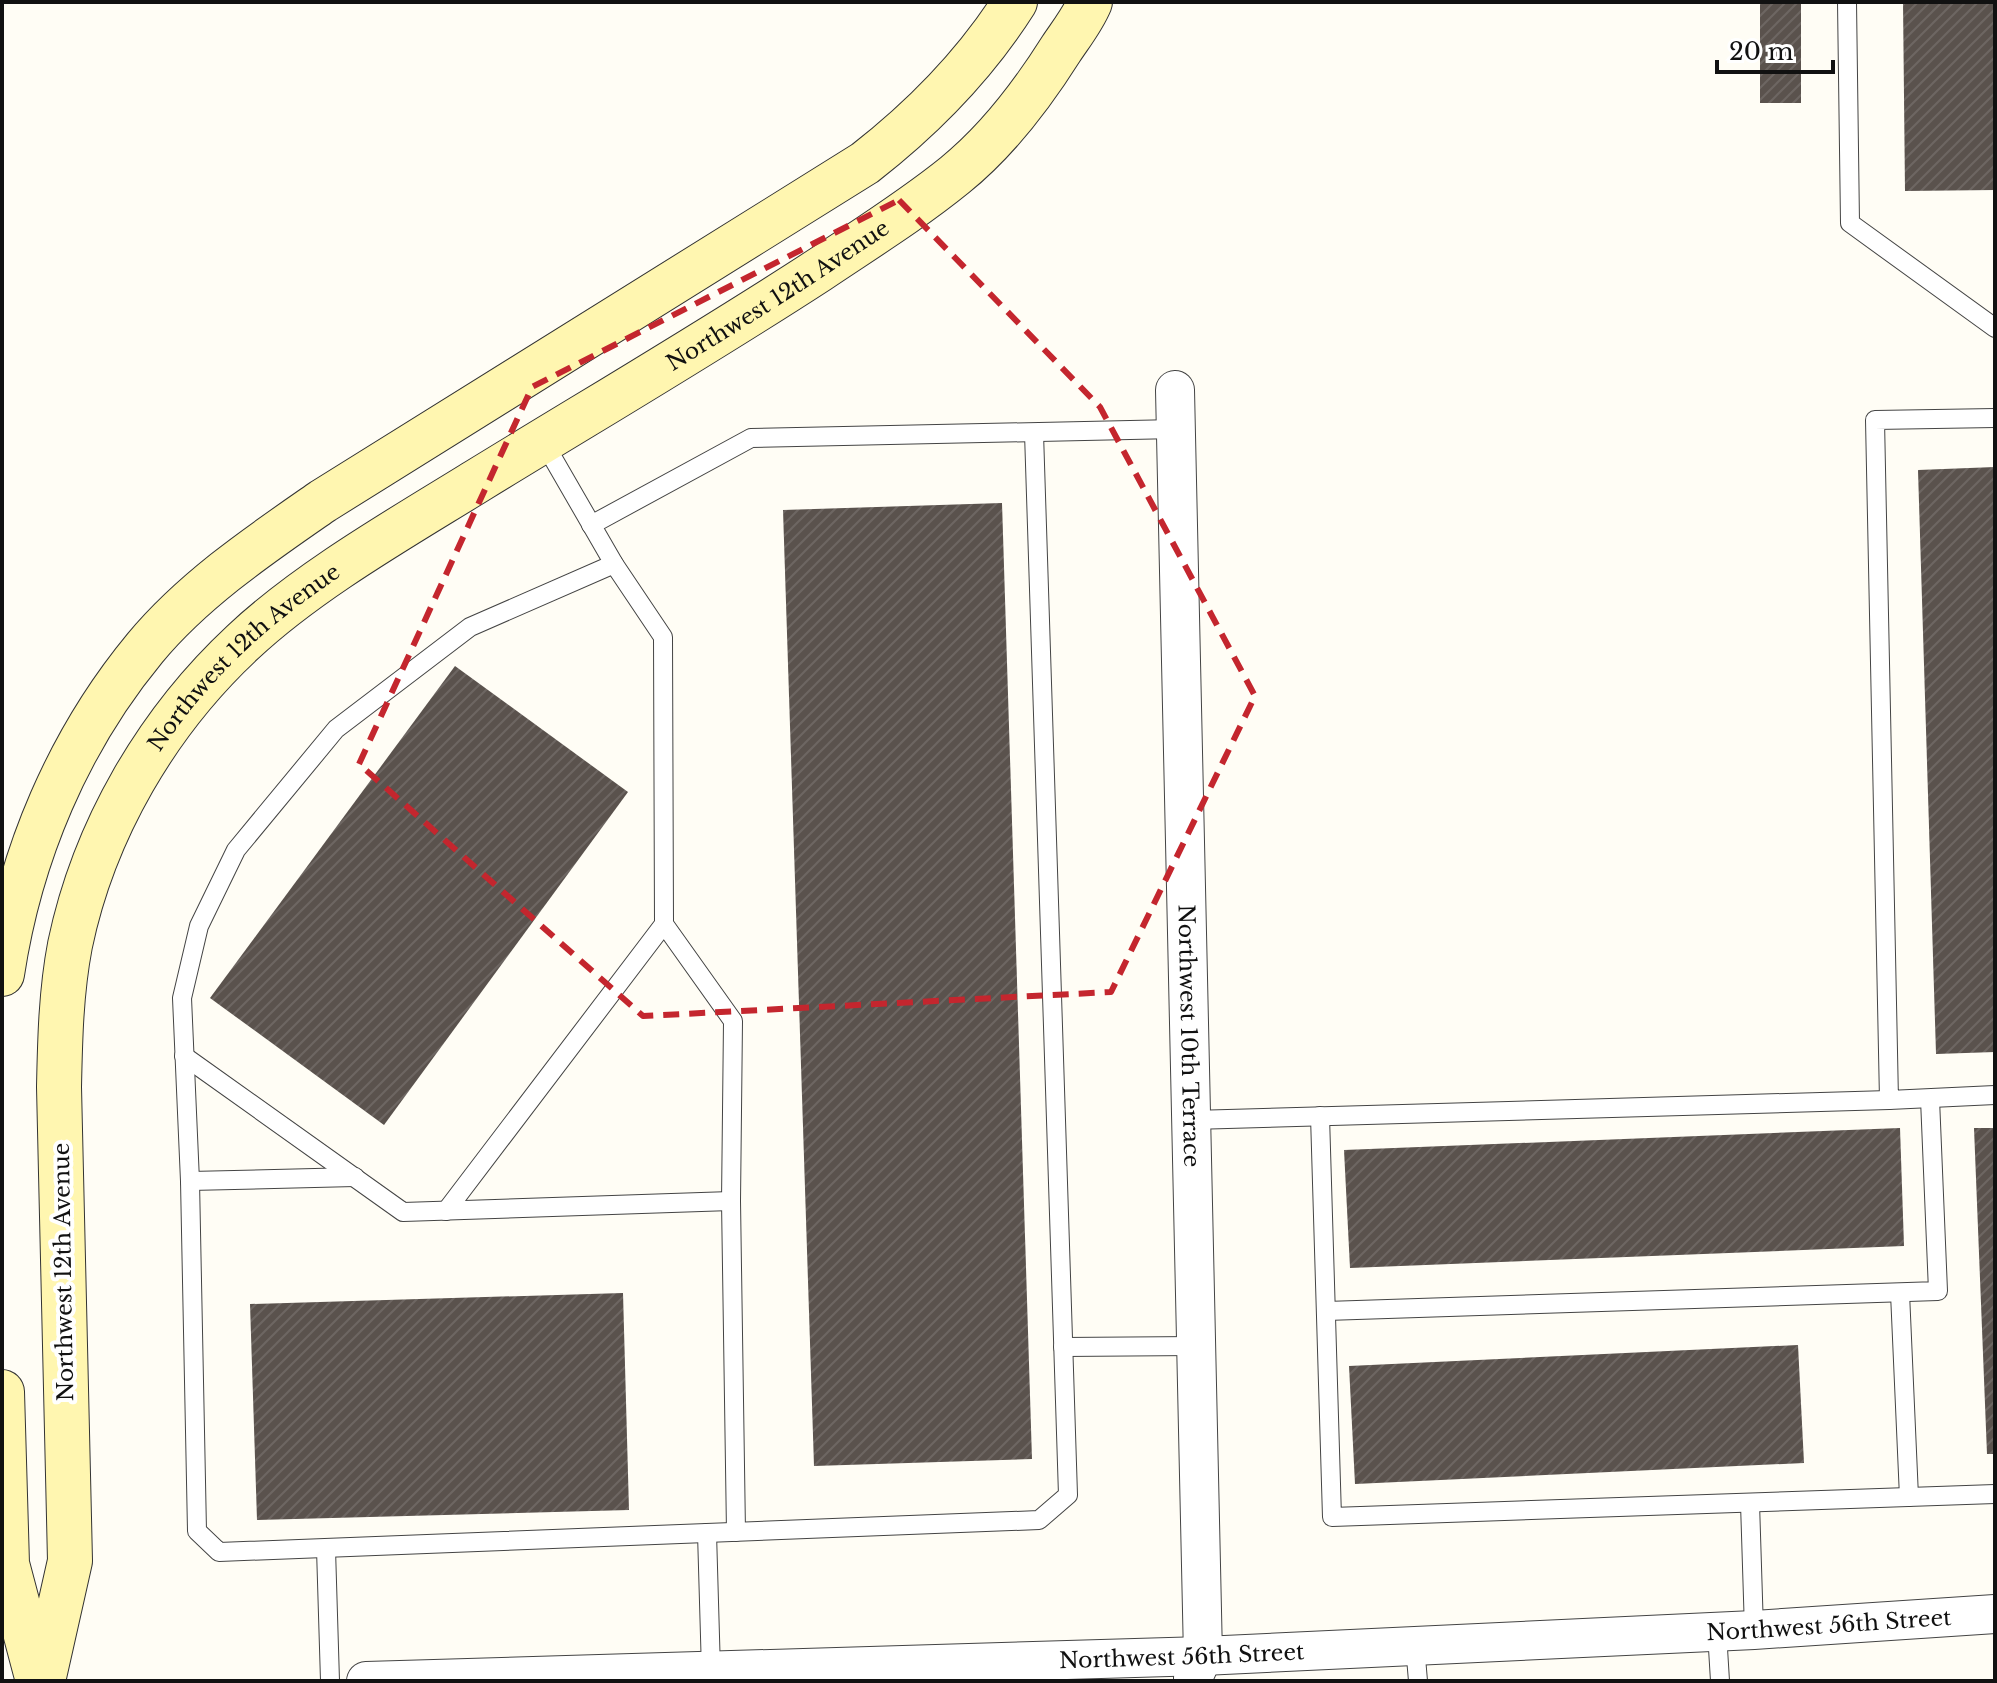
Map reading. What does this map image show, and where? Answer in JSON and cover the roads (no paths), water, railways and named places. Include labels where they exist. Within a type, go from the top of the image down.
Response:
[{"type":"street","points":[[2,974],[9,928],[31,848],[64,772],[99,711],[146,647],[200,593],[265,541],[323,501],[865,163],[913,125],[958,79],[1015,2]]},
{"type":"street","name":"Northwest 12th Avenue","points":[[41,1681],[70,1561],[60,1013],[71,944],[90,876],[118,809],[152,747],[197,687],[245,640],[303,593],[420,516],[783,293],[902,216],[958,172],[1008,122],[1049,68],[1090,2]]},
{"type":"street","points":[[513,383],[543,441]]},
{"type":"street","name":"Northwest 10th Terrace","points":[[1175,390],[1192,1120],[1198,1669]]},
{"type":"street","name":"Northwest 12th Avenue","points":[[2,1392],[7,1564],[41,1681]]},
{"type":"street","name":"Northwest 56th Street","points":[[366,1681],[711,1671],[812,1674],[1417,1664],[1717,1632],[1995,1614]]},
{"type":"lane","points":[[1847,2],[1850,223],[1995,328]]},
{"type":"lane","points":[[1889,1100],[1875,420],[1995,418]]},
{"type":"lane","points":[[591,525],[751,438],[1176,429]]},
{"type":"lane","points":[[614,564],[470,627],[336,729],[236,850],[199,926],[182,998],[190,1181],[197,1531],[219,1552],[1039,1520],[1068,1495],[1034,433]]},
{"type":"lane","points":[[543,441],[614,564],[663,637],[664,924],[733,1021],[731,1201],[736,1532]]},
{"type":"lane","points":[[446,1211],[664,924]]},
{"type":"lane","points":[[184,1056],[403,1212],[731,1201]]},
{"type":"lane","points":[[1192,1120],[1995,1095]]},
{"type":"lane","points":[[1326,1311],[1938,1291],[1930,1099]]},
{"type":"lane","points":[[1320,1116],[1332,1517],[1995,1494]]},
{"type":"lane","points":[[190,1181],[355,1177]]},
{"type":"lane","points":[[1900,1293],[1909,1497]]},
{"type":"lane","points":[[1063,1347],[1196,1346]]},
{"type":"lane","points":[[1750,1503],[1754,1630]]},
{"type":"lane","points":[[707,1533],[711,1671]]},
{"type":"lane","points":[[326,1549],[330,1681]]},
{"type":"lane","points":[[1717,1632],[1720,1681]]}]
